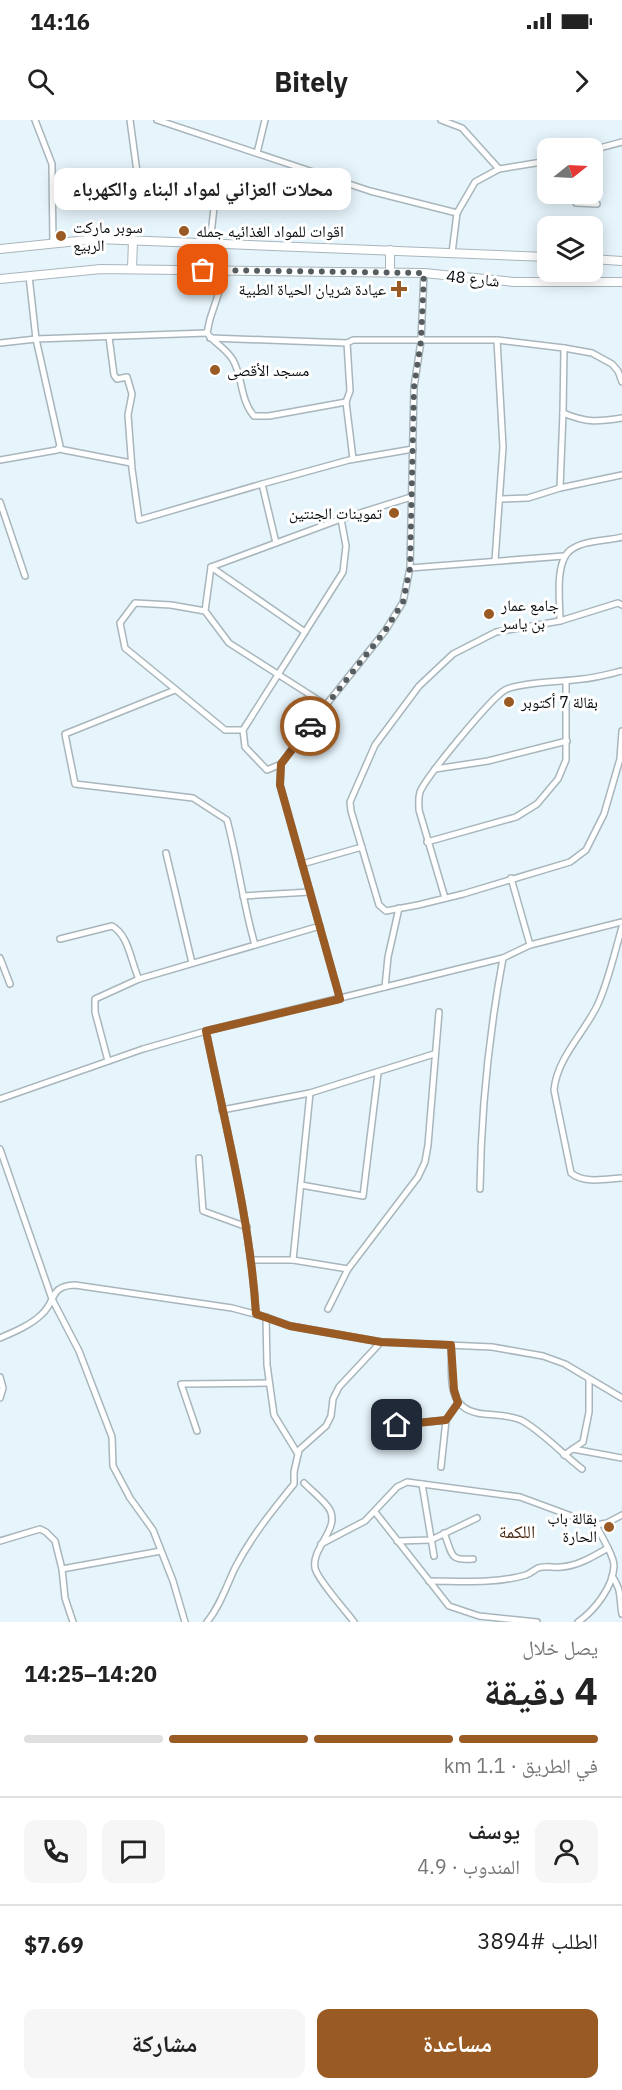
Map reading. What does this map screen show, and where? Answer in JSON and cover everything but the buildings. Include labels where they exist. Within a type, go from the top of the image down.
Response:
[{"type":"main road","name":"شارع 48","points":[[0,249],[97,239],[537,256]]},
{"type":"main road","points":[[132,269],[133,240]]},
{"type":"main road","points":[[390,250],[390,273]]},
{"type":"main road","points":[[603,259],[620,260]]},
{"type":"main road","name":"شارع 48","points":[[0,279],[101,269],[132,269],[424,273],[514,282],[622,282]]},
{"type":"street","points":[[35,120],[52,164],[53,244]]},
{"type":"street","points":[[130,120],[139,187],[215,199],[210,243]]},
{"type":"street","points":[[157,120],[370,191],[457,213]]},
{"type":"street","points":[[257,153],[265,120]]},
{"type":"street","points":[[441,120],[462,128],[499,169]]},
{"type":"street","points":[[603,147],[622,141]]},
{"type":"street","points":[[452,253],[457,213],[475,182],[499,169],[537,163]]},
{"type":"street","points":[[209,335],[210,319],[226,271]]},
{"type":"street","points":[[341,519],[346,546],[343,572],[243,730],[245,747],[267,770],[281,764],[391,621],[403,602],[410,568],[414,387],[421,341],[424,273]]},
{"type":"street","points":[[29,276],[36,339],[59,448]]},
{"type":"street","points":[[209,335],[232,358],[237,369],[246,408],[254,416],[269,416],[346,402]]},
{"type":"street","points":[[0,343],[96,336],[209,335],[347,343],[353,340],[497,340],[592,353],[612,364],[618,371],[622,382]]},
{"type":"street","points":[[109,337],[114,375],[117,379],[127,377],[132,394],[128,415],[131,463],[139,520],[353,459],[413,449]]},
{"type":"street","points":[[495,561],[503,447],[497,340]]},
{"type":"street","points":[[347,343],[350,391],[346,402],[353,459]]},
{"type":"street","points":[[560,488],[564,413],[564,348]]},
{"type":"street","points":[[564,413],[581,421],[622,418]]},
{"type":"street","points":[[0,459],[59,448],[131,463]]},
{"type":"street","points":[[500,499],[528,498],[560,488],[622,475]]},
{"type":"street","points":[[262,484],[276,543]]},
{"type":"street","points":[[211,567],[341,519],[411,497]]},
{"type":"street","points":[[0,502],[25,576]]},
{"type":"street","points":[[410,568],[564,556],[582,544],[622,537]]},
{"type":"street","points":[[560,621],[559,587],[564,556]]},
{"type":"street","points":[[211,567],[305,632]]},
{"type":"street","points":[[205,611],[211,567]]},
{"type":"street","points":[[243,730],[225,730],[125,648],[120,622],[135,603],[171,605],[205,611],[229,643],[326,705]]},
{"type":"street","points":[[622,605],[618,603],[560,621],[496,632],[453,654],[419,686],[375,746],[352,795],[351,811],[379,905],[386,910],[418,906],[570,862],[586,850],[604,814],[621,759],[622,730]]},
{"type":"street","points":[[446,898],[427,842],[418,799],[420,791],[435,769],[489,704],[505,690],[622,671]]},
{"type":"street","points":[[427,842],[516,817],[537,804],[558,779],[566,760],[566,681]]},
{"type":"street","points":[[175,690],[65,734],[75,784],[193,798],[226,820],[255,945]]},
{"type":"street","points":[[435,769],[488,761],[567,741]]},
{"type":"street","points":[[281,764],[280,785],[340,999]]},
{"type":"street","points":[[302,864],[362,847]]},
{"type":"street","points":[[166,853],[192,963]]},
{"type":"street","points":[[511,878],[530,945]]},
{"type":"street","points":[[243,896],[310,892]]},
{"type":"street","points":[[385,987],[388,957],[399,908]]},
{"type":"street","points":[[0,1099],[108,1061],[206,1031],[503,958],[530,945],[622,922]]},
{"type":"street","points":[[60,939],[105,927],[112,926],[118,929],[139,979]]},
{"type":"street","points":[[108,1061],[94,1012],[95,999],[139,979],[320,927]]},
{"type":"street","points":[[622,927],[597,1006],[560,1066],[555,1077],[554,1090],[571,1173],[576,1178],[584,1180],[622,1178]]},
{"type":"street","points":[[0,958],[10,984]]},
{"type":"street","points":[[480,1189],[481,1144],[489,1059],[503,958]]},
{"type":"street","points":[[328,1309],[348,1269],[422,1170],[428,1145],[439,1012]]},
{"type":"street","points":[[206,1031],[238,1175],[247,1227],[256,1314]]},
{"type":"street","points":[[222,1110],[310,1093],[435,1054]]},
{"type":"street","points":[[301,1185],[363,1196],[378,1073]]},
{"type":"street","points":[[293,1260],[310,1093]]},
{"type":"street","points":[[0,1149],[52,1299],[78,1351],[109,1428],[112,1437],[113,1466],[130,1498],[153,1530],[185,1622]]},
{"type":"street","points":[[198,1158],[203,1211],[247,1227]]},
{"type":"street","points":[[251,1260],[293,1260],[348,1269]]},
{"type":"street","points":[[0,1338],[29,1324],[42,1314],[56,1290],[64,1286],[75,1285],[232,1308],[290,1326],[381,1342],[499,1348],[543,1356],[558,1361],[622,1398]]},
{"type":"street","points":[[266,1317],[267,1365],[274,1415],[298,1454]]},
{"type":"street","points":[[207,1622],[217,1610],[235,1568],[262,1522],[294,1484],[299,1450],[326,1426],[331,1416],[333,1399],[339,1387],[381,1342]]},
{"type":"street","points":[[451,1345],[454,1390],[458,1403],[471,1412],[508,1416],[521,1420],[582,1469]]},
{"type":"street","points":[[0,1377],[3,1388],[0,1398]]},
{"type":"street","points":[[564,1455],[583,1442],[587,1426],[589,1378]]},
{"type":"street","points":[[197,1431],[181,1384],[269,1383]]},
{"type":"street","points":[[441,1467],[446,1420],[458,1403]]},
{"type":"street","points":[[397,1425],[446,1420]]},
{"type":"street","points":[[573,1449],[622,1458]]},
{"type":"street","points":[[321,1544],[365,1521],[400,1485],[407,1482],[526,1499],[596,1525],[607,1523],[622,1515]]},
{"type":"street","points":[[304,1483],[329,1508],[332,1515],[330,1528],[315,1556],[316,1572],[354,1622]]},
{"type":"street","points":[[422,1484],[434,1556]]},
{"type":"street","points":[[375,1512],[449,1606],[481,1619],[537,1622]]},
{"type":"street","points":[[397,1542],[431,1540],[477,1518]]},
{"type":"street","points":[[578,1622],[585,1617],[609,1587],[612,1576],[613,1558],[596,1525]]},
{"type":"street","points":[[0,1541],[40,1529],[55,1541],[62,1569],[65,1598],[73,1622]]},
{"type":"street","points":[[444,1533],[454,1557],[459,1560],[473,1559]]},
{"type":"street","points":[[429,1581],[461,1582],[504,1579],[529,1574],[537,1568],[548,1566],[561,1568],[608,1548]]},
{"type":"street","points":[[62,1569],[161,1551]]},
{"type":"street","points":[[613,1558],[622,1556]]},
{"type":"street","points":[[612,1576],[622,1591],[622,1614]]},
{"type":"way so far","points":[[203,270],[424,273],[421,341],[414,387],[410,568],[403,602],[385,631],[310,726]]},
{"type":"place","name":"اقوات للمواد الغذائيه جمله","points":[[184,231]]},
{"type":"place","name":"سوبر ماركت الربيع","points":[[61,236]]},
{"type":"place","name":"محلات العزاني لمواد البناء والكهرباء","points":[[203,270]]},
{"type":"place","name":"عيادة شريان الحياة الطبية","points":[[399,289]]},
{"type":"place","name":"مسجد الأقصى","points":[[215,370]]},
{"type":"place","name":"تموينات الجنتين","points":[[394,513]]},
{"type":"place","name":"جامع عمار بن ياسر","points":[[489,614]]},
{"type":"place","name":"بقالة 7 أكتوبر","points":[[509,702]]},
{"type":"place","name":"بقالة باب الحارة","points":[[609,1527]]},
{"type":"district","name":"اللكمة","points":[[517,1531]]},
{"type":"route","points":[[310,726],[281,764],[280,785],[340,999],[206,1031],[238,1175],[254,1280],[256,1314],[290,1326],[381,1342],[451,1345],[454,1395],[458,1403],[453,1411],[446,1420],[397,1425]]}]
